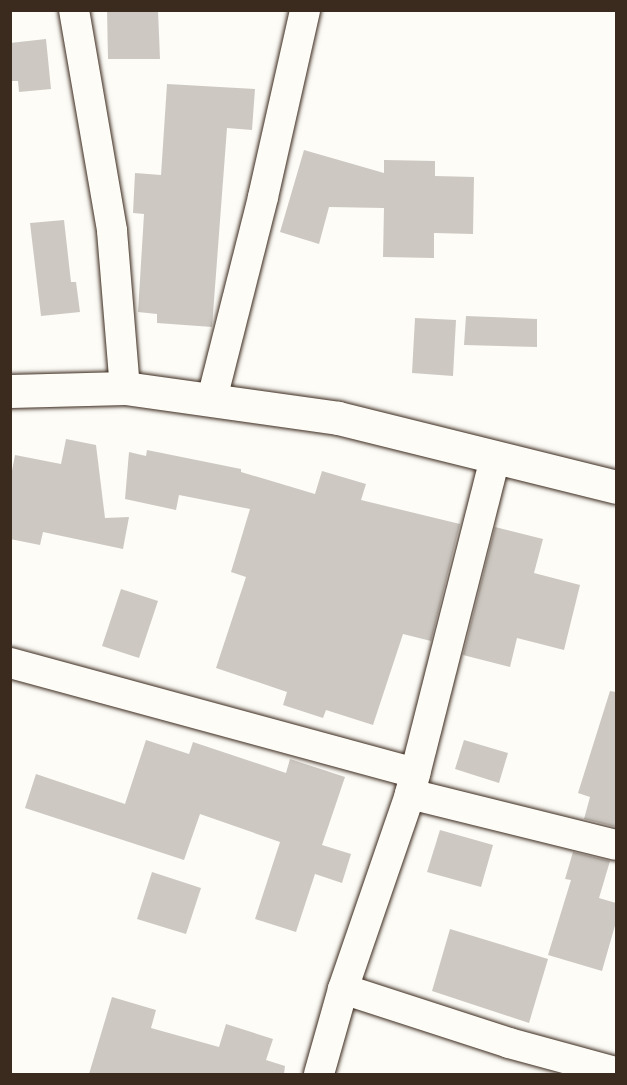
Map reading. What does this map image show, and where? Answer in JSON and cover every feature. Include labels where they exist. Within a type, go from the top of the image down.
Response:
[{"type":"main road","points":[[10,391],[124,388],[338,418],[495,459],[616,487]]},
{"type":"street","points":[[75,10],[112,231],[124,388]]},
{"type":"street","points":[[213,399],[263,197],[305,10]]},
{"type":"street","points":[[319,1074],[343,989],[413,784],[495,459]]},
{"type":"street","points":[[10,663],[616,844]]},
{"type":"street","points":[[343,989],[509,1043],[616,1072]]},
{"type":"building","points":[[107,10],[158,10],[160,59],[108,59]]},
{"type":"building","points":[[46,39],[51,89],[19,92],[18,81],[10,81],[10,43]]},
{"type":"building","points":[[167,84],[255,89],[252,130],[227,128],[212,327],[157,323],[157,314],[138,312],[144,214],[133,213],[135,173],[161,175]]},
{"type":"building","points":[[304,150],[384,173],[384,160],[435,161],[435,176],[474,177],[473,234],[434,233],[434,258],[383,257],[384,208],[329,207],[319,244],[280,232]]},
{"type":"building","points":[[64,220],[71,282],[76,282],[80,312],[41,316],[30,223]]},
{"type":"building","points":[[466,316],[537,319],[537,347],[464,345]]},
{"type":"building","points":[[415,318],[456,320],[453,376],[412,373]]},
{"type":"building","points":[[66,439],[96,445],[105,518],[129,517],[123,549],[43,532],[40,545],[10,539],[10,481],[15,455],[61,464]]},
{"type":"building","points":[[147,450],[241,469],[241,472],[315,494],[322,471],[366,484],[361,500],[460,524],[431,641],[403,634],[373,725],[326,710],[323,718],[283,705],[287,692],[216,668],[246,577],[231,572],[250,509],[179,495],[176,510],[125,499],[129,452],[146,456]]},
{"type":"building","points":[[495,527],[543,539],[534,573],[580,585],[564,650],[517,638],[510,667],[463,655]]},
{"type":"building","points":[[121,589],[158,601],[139,658],[102,646]]},
{"type":"building","points":[[610,691],[616,692],[616,827],[584,819],[590,797],[578,793]]},
{"type":"building","points":[[146,740],[189,754],[193,742],[286,773],[290,759],[345,777],[322,845],[351,854],[342,883],[315,874],[296,932],[255,919],[280,842],[200,814],[184,860],[25,808],[36,774],[125,804]]},
{"type":"building","points":[[464,740],[508,753],[499,783],[455,769]]},
{"type":"building","points":[[440,830],[493,845],[481,887],[427,872]]},
{"type":"building","points":[[573,852],[610,861],[599,898],[616,903],[616,922],[602,971],[548,955],[571,880],[565,879]]},
{"type":"building","points":[[152,872],[201,888],[186,934],[137,919]]},
{"type":"building","points":[[450,929],[548,959],[529,1023],[432,991]]},
{"type":"building","points":[[112,997],[156,1010],[151,1028],[219,1047],[226,1024],[273,1039],[266,1060],[285,1066],[284,1074],[89,1074]]}]
